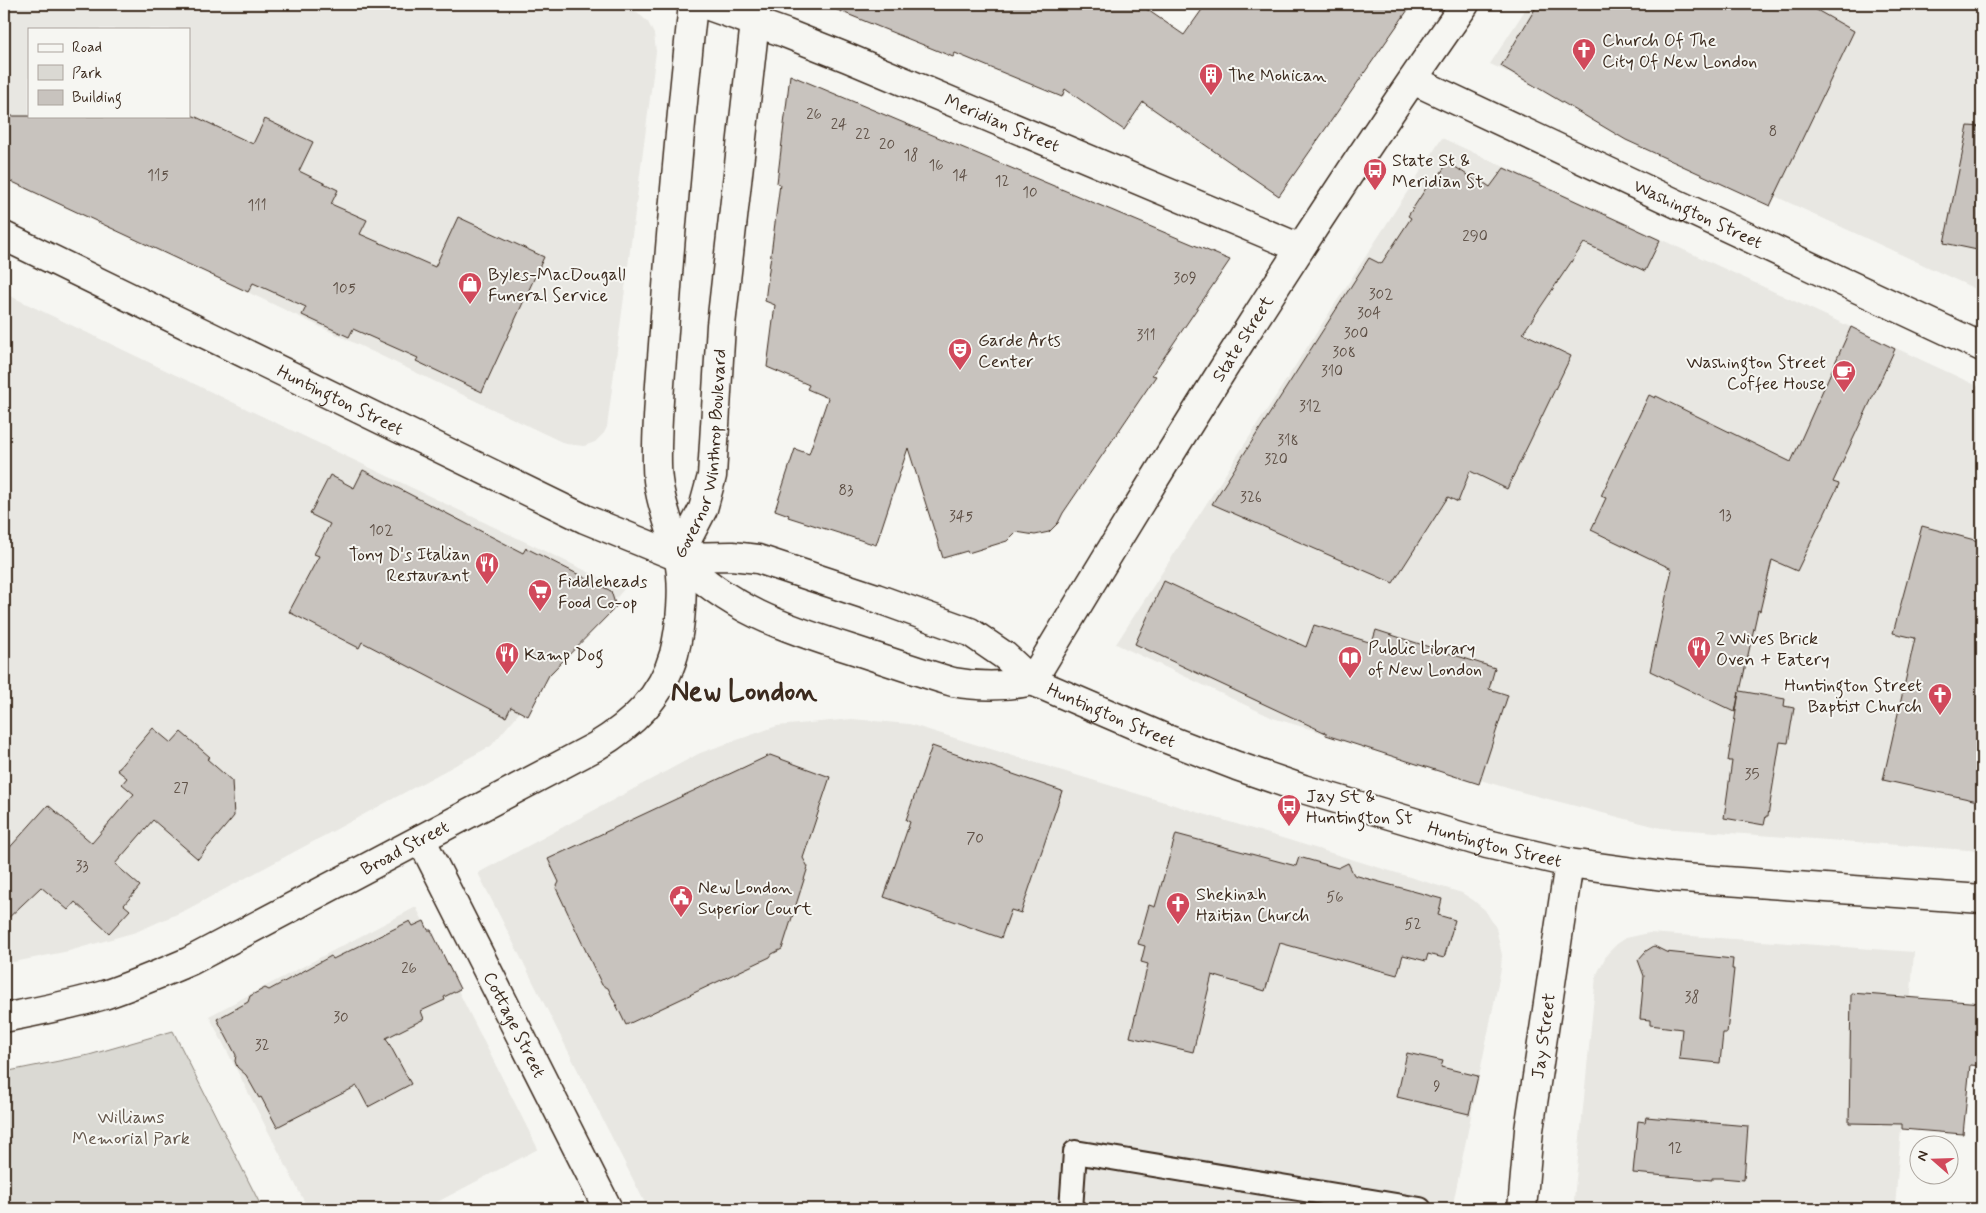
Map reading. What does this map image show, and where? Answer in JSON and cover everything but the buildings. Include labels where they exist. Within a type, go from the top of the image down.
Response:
[{"type":"main road","name":"Governor Winthrop Boulevard","points":[[678,557],[665,516],[659,488],[657,445],[668,263],[693,4]]},
{"type":"main road","name":"Meridian Street","points":[[703,4],[756,13],[848,58],[1300,248]]},
{"type":"main road","name":"State Street","points":[[1032,682],[1143,498],[1300,248],[1465,4]]},
{"type":"main road","name":"Governor Winthrop Boulevard","points":[[678,557],[703,509],[712,476],[721,325],[756,13]]},
{"type":"main road","name":"Washington Street","points":[[1413,80],[1982,347]]},
{"type":"main road","name":"Huntington Street","points":[[4,236],[585,519],[678,557],[693,572],[731,601],[764,618],[953,682],[976,686],[998,686],[1032,682]]},
{"type":"main road","name":"Huntington Street","points":[[678,557],[732,556],[758,559],[895,605],[970,632],[1006,656],[1032,682],[1167,739],[1303,789],[1487,844],[1569,863],[1670,877],[1982,899]]},
{"type":"main road","name":"Broad Street","points":[[4,1018],[61,1007],[104,995],[190,961],[595,747],[633,721],[649,704],[662,684],[674,654],[680,606],[678,557]]},
{"type":"main road","name":"Cottage Street","points":[[421,839],[608,1209]]},
{"type":"main road","name":"Jay Street","points":[[1522,1209],[1529,1130],[1569,863]]},
{"type":"lane","points":[[1071,1209],[1076,1152],[1420,1209]]},
{"type":"shaded area","points":[[4,4],[615,4],[639,14],[648,22],[654,34],[656,52],[607,427],[595,442],[584,446],[566,444],[4,176]]},
{"type":"shaded area","points":[[1529,4],[1982,4],[1982,292],[1490,64]]},
{"type":"shaded area","points":[[1442,138],[1982,388],[1982,851],[1661,828],[1517,791],[1273,718],[1116,644]]},
{"type":"shaded area","points":[[4,293],[624,589],[491,746],[186,910],[136,932],[69,951],[4,964]]},
{"type":"shaded area","points":[[852,719],[909,724],[1462,893],[1473,900],[1485,910],[1496,928],[1502,955],[1501,969],[1452,1209],[648,1209],[478,873],[700,753],[777,726]]},
{"type":"shaded area","points":[[416,907],[538,1149],[424,1209],[308,1209],[209,1016]]},
{"type":"shaded area","points":[[1649,933],[1914,952],[1895,1209],[1573,1209],[1596,976],[1607,954],[1617,944],[1626,938]]},
{"type":"green space","name":"Williams Memorial Park","points":[[173,1031],[260,1204],[244,1209],[4,1209],[4,1072],[89,1055]]},
{"type":"place","name":"Church Of The City Of New London","points":[[1584,71]]},
{"type":"place","name":"The Mohican","points":[[1211,96]]},
{"type":"place","name":"State St & Meridian St","points":[[1375,191]]},
{"type":"place","name":"Byles-MacDougall Funeral Service","points":[[470,305]]},
{"type":"place","name":"Garde Arts Center","points":[[960,371]]},
{"type":"place","name":"Washington Street Coffee House","points":[[1844,393]]},
{"type":"place","name":"Tony D's Italian Restaurant","points":[[487,585]]},
{"type":"place","name":"Fiddleheads Food Co-op","points":[[540,612]]},
{"type":"place","name":"2 Wives Brick Oven + Eatery","points":[[1699,669]]},
{"type":"place","name":"Kamp Dog","points":[[507,675]]},
{"type":"place","name":"Public Library of New London","points":[[1350,679]]},
{"type":"place","name":"Huntington Street Baptist Church","points":[[1940,716]]},
{"type":"place","name":"Jay St & Huntington St","points":[[1289,827]]},
{"type":"place","name":"New London Superior Court","points":[[681,918]]},
{"type":"place","name":"Shekinah Haitian Church","points":[[1178,925]]},
{"type":"district","name":"New London","points":[[744,690]]}]
